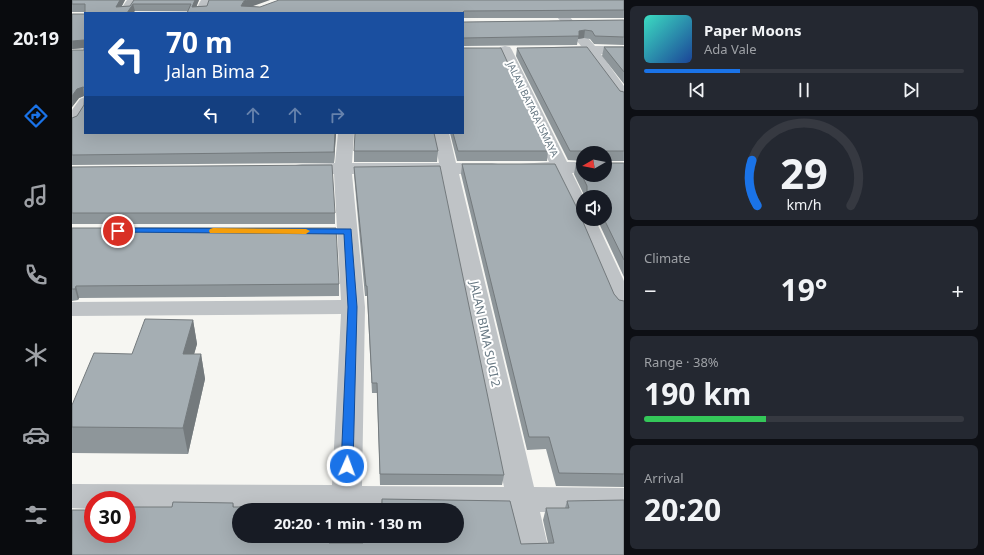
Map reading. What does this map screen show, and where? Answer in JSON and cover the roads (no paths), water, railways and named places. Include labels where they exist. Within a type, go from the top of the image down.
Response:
[{"type":"street","points":[[125,12],[133,0]]},
{"type":"street","points":[[201,12],[208,0]]},
{"type":"street","points":[[534,1],[554,1],[567,23],[591,50],[624,96]]},
{"type":"street","points":[[551,23],[581,23]]},
{"type":"street","name":"JALAN BATARA ISMAYA","points":[[520,50],[498,50],[561,167],[576,200]]},
{"type":"street","points":[[544,50],[624,50]]},
{"type":"street","points":[[72,122],[84,104]]},
{"type":"street","points":[[72,125],[84,125]]},
{"type":"street","points":[[346,134],[341,231],[353,307],[346,503]]},
{"type":"street","name":"JALAN BIMA SUCI 2","points":[[441,134],[534,555]]},
{"type":"street","points":[[288,169],[576,167]]},
{"type":"street","points":[[588,226],[624,305]]},
{"type":"street","points":[[72,309],[353,307]]},
{"type":"street","points":[[72,496],[312,503]]},
{"type":"street","points":[[381,503],[522,499],[624,500]]},
{"type":"street","points":[[346,543],[346,555]]}]
